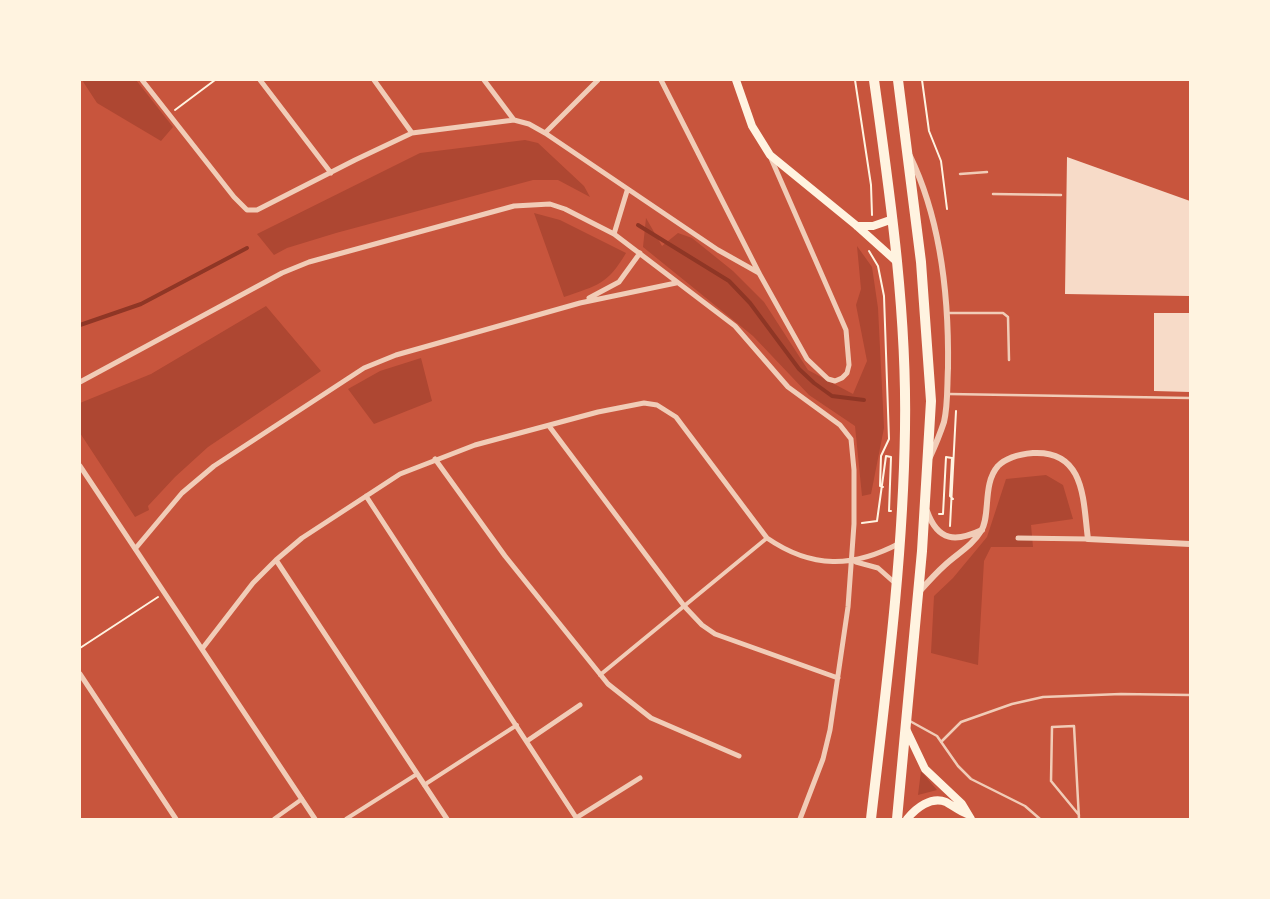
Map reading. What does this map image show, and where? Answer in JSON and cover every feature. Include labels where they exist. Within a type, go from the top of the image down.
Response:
[{"type":"highway","points":[[871,819],[902,542],[905,427],[904,355],[893,219],[874,80]]},
{"type":"highway","points":[[897,819],[926,509],[931,401],[921,262],[898,80]]},
{"type":"main road","points":[[736,80],[752,126],[770,155],[862,227],[896,261]]},
{"type":"main road","points":[[862,227],[893,219]]},
{"type":"main road","points":[[905,723],[925,769],[962,804],[969,817]]},
{"type":"main road","points":[[907,819],[916,809],[937,801],[946,802],[969,817]]},
{"type":"street","points":[[142,80],[234,197],[248,210],[257,210],[412,133],[514,120],[529,124],[545,133],[627,191],[718,250],[759,273]]},
{"type":"street","points":[[260,80],[330,173]]},
{"type":"street","points":[[374,80],[412,133]]},
{"type":"street","points":[[484,80],[514,120]]},
{"type":"street","points":[[545,133],[598,80]]},
{"type":"street","points":[[661,80],[759,273],[808,359],[828,378],[835,380],[842,378],[847,373],[849,364],[846,330],[770,155]]},
{"type":"street","points":[[907,149],[923,182],[931,212],[948,330],[947,394],[944,421],[928,463]]},
{"type":"street","points":[[614,234],[627,191]]},
{"type":"street","points":[[80,382],[282,273],[308,262],[514,206],[538,203],[550,204],[565,209],[614,234],[735,326],[788,387],[848,432],[853,447],[853,561],[838,678],[824,759],[800,819]]},
{"type":"street","points":[[580,303],[602,293],[619,282],[640,253]]},
{"type":"street","points":[[135,549],[182,493],[214,466],[364,368],[396,355],[580,303],[676,283]]},
{"type":"street","points":[[202,649],[252,583],[276,560],[302,538],[400,474],[435,459],[476,445],[598,412],[644,403],[666,409],[689,432],[767,538],[785,550],[801,557],[823,562],[853,561],[878,554],[902,542]]},
{"type":"street","points":[[549,426],[685,607],[702,625],[715,634],[838,678]]},
{"type":"street","points":[[918,592],[946,564],[974,541],[983,529],[992,475],[998,466],[1020,455],[1052,454],[1069,464],[1077,473],[1081,486],[1088,539]]},
{"type":"street","points":[[435,459],[505,556],[600,675],[621,695],[651,718],[739,756]]},
{"type":"street","points":[[80,466],[315,819]]},
{"type":"street","points":[[366,496],[577,818],[640,778]]},
{"type":"street","points":[[926,509],[930,521],[948,536],[958,539],[983,529]]},
{"type":"street","points":[[600,675],[767,538]]},
{"type":"street","points":[[1018,538],[1190,544]]},
{"type":"street","points":[[276,560],[447,819]]},
{"type":"street","points":[[853,561],[878,568],[897,586]]},
{"type":"street","points":[[80,674],[176,819]]},
{"type":"street","points":[[527,741],[580,705]]},
{"type":"street","points":[[424,785],[517,725]]},
{"type":"street","points":[[346,819],[417,774]]},
{"type":"street","points":[[274,819],[302,799]]},
{"type":"lane","points":[[960,174],[987,172]]},
{"type":"lane","points":[[993,194],[1061,195]]},
{"type":"lane","points":[[946,313],[1003,313],[1008,317],[1009,360]]},
{"type":"lane","points":[[947,394],[1190,398]]},
{"type":"lane","points":[[941,742],[961,722],[1012,704],[1044,697],[1121,694],[1190,695]]},
{"type":"lane","points":[[905,723],[937,736],[958,766],[971,778],[1025,806],[1040,819]]},
{"type":"lane","points":[[1078,815],[1051,781],[1052,726],[1074,726],[1079,819]]},
{"type":"path","points":[[169,115],[215,80]]},
{"type":"path","points":[[855,80],[872,194],[873,213],[862,227],[870,254],[878,266],[884,296],[889,439],[881,456],[880,486],[882,487]]},
{"type":"path","points":[[922,80],[929,132],[942,161],[947,209]]},
{"type":"path","points":[[948,536],[953,498],[956,405],[964,394]]},
{"type":"path","points":[[854,524],[877,521],[884,480]]},
{"type":"path","points":[[951,481],[950,496],[953,498]]},
{"type":"path","points":[[80,648],[164,593]]},
{"type":"shaded area","points":[[82,80],[136,80],[173,127],[161,141],[97,103]]},
{"type":"shaded area","points":[[525,140],[538,143],[584,186],[590,197],[558,180],[533,180],[336,233],[287,248],[274,255],[257,234],[420,153]]},
{"type":"shaded area","points":[[534,213],[560,220],[626,253],[607,278],[585,290],[564,297]]},
{"type":"shaded area","points":[[646,218],[662,246],[678,233],[692,238],[733,271],[764,302],[808,370],[853,394],[867,361],[856,305],[861,289],[857,246],[872,267],[878,308],[884,428],[871,494],[862,496],[855,426],[809,395],[753,336],[643,247]]},
{"type":"shaded area","points":[[266,306],[321,371],[208,447],[175,477],[148,506],[149,510],[135,517],[80,433],[80,403],[151,374]]},
{"type":"shaded area","points":[[421,358],[432,401],[374,424],[348,389],[380,371]]},
{"type":"shaded area","points":[[1046,475],[1063,485],[1073,519],[1031,525],[1033,547],[991,547],[984,561],[978,665],[931,653],[934,596],[953,578],[987,537],[1006,479]]},
{"type":"shaded area","points":[[921,771],[937,790],[918,795]]},
{"type":"building","points":[[1067,157],[1190,201],[1190,296],[1065,294]]},
{"type":"building","points":[[1154,313],[1190,313],[1190,392],[1154,391]]},
{"type":"waterway","points":[[638,225],[729,281],[750,303],[799,369],[814,383],[832,396],[864,400]]},
{"type":"waterway","points":[[80,325],[141,304],[247,248]]}]
